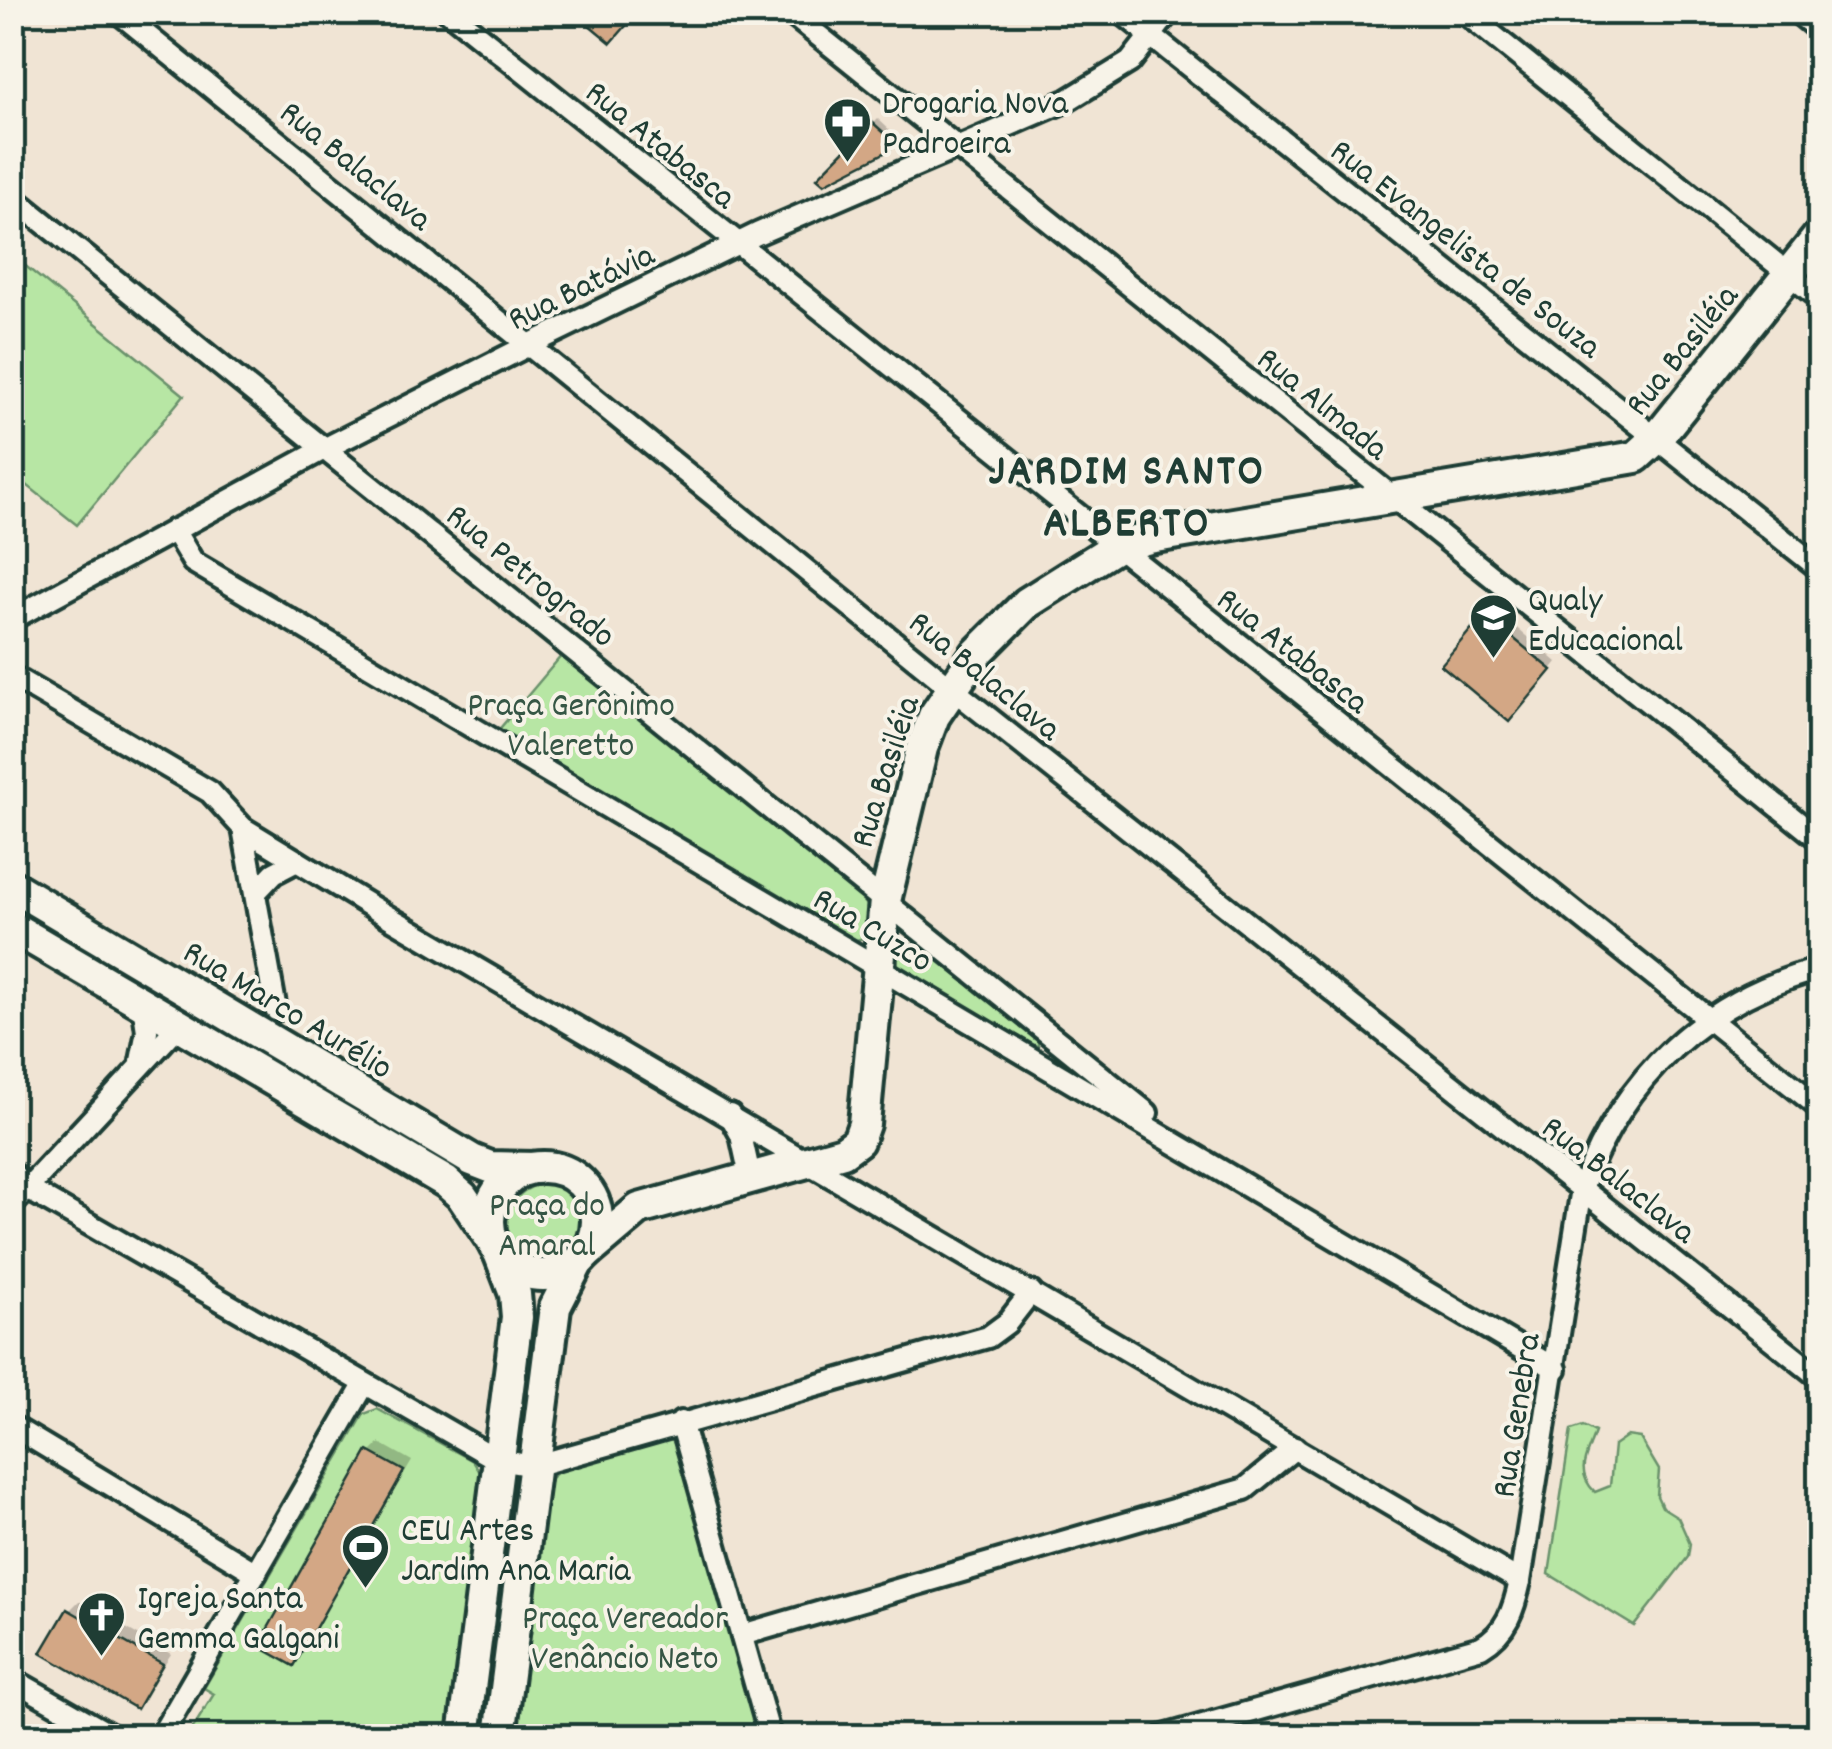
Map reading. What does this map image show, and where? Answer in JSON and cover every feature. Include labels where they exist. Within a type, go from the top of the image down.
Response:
[{"type":"street","name":"Rua Balaclava","points":[[118,12],[950,687],[1820,1378]]},
{"type":"street","name":"Rua Atabasca","points":[[450,12],[1114,548],[1820,1108]]},
{"type":"street","name":"Rua Almada","points":[[789,12],[1820,840]]},
{"type":"street","name":"Rua Evangelista de Souza","points":[[1121,12],[1820,569]]},
{"type":"street","name":"Rua Batávia","points":[[12,619],[324,449],[531,344],[738,245],[959,150],[1104,81],[1130,62],[1169,12]]},
{"type":"street","points":[[1464,12],[1820,299]]},
{"type":"street","points":[[1797,12],[1820,30]]},
{"type":"street","name":"Rua Petrogrado","points":[[12,197],[1196,1153]]},
{"type":"street","name":"Rua Basiléia","points":[[852,1147],[864,1124],[885,900],[922,748],[950,687],[1027,604],[1114,548],[1180,531],[1624,461],[1657,438],[1820,235]]},
{"type":"street","name":"Rua Cuzco","points":[[174,530],[193,562],[1556,1369]]},
{"type":"street","points":[[12,676],[210,792],[243,828],[297,861],[1520,1582]]},
{"type":"street","points":[[243,828],[258,890],[276,1010]]},
{"type":"street","points":[[258,890],[274,873],[297,861]]},
{"type":"street","name":"Rua Marco Aurélio","points":[[12,886],[472,1160],[490,1167],[536,1168]]},
{"type":"street","name":"Rua Marco Aurélio","points":[[12,927],[456,1189],[497,1249]]},
{"type":"street","name":"Rua Genebra","points":[[1164,1736],[1480,1647],[1508,1621],[1520,1582],[1582,1188],[1630,1099],[1673,1044],[1706,1017],[1820,969]]},
{"type":"street","points":[[141,1063],[147,1031],[143,1004]]},
{"type":"street","points":[[12,1204],[20,1181],[179,1025]]},
{"type":"street","points":[[290,1090],[306,1062]]},
{"type":"street","points":[[730,1113],[741,1135],[750,1176]]},
{"type":"street","points":[[497,1249],[518,1269],[538,1276],[559,1273],[583,1258],[639,1209],[852,1147],[861,1182],[870,1197]]},
{"type":"street","points":[[464,1736],[516,1318],[515,1294],[489,1218],[496,1194],[514,1176],[536,1168],[555,1168],[639,1209]]},
{"type":"street","points":[[500,1736],[555,1307],[583,1258],[597,1220],[592,1198],[578,1180]]},
{"type":"street","points":[[20,1181],[498,1460],[534,1466],[988,1337],[1007,1323],[1031,1292]]},
{"type":"street","points":[[161,1736],[364,1385]]},
{"type":"street","points":[[682,1422],[770,1736]]},
{"type":"street","points":[[12,1426],[256,1573]]},
{"type":"street","points":[[742,1635],[1246,1489],[1295,1448]]},
{"type":"street","points":[[12,1679],[112,1736]]},
{"type":"green space","points":[[12,255],[184,395],[77,525],[13,474]]},
{"type":"green space","name":"Praça Gerônimo Valeretto","points":[[562,655],[860,896],[870,909],[869,936],[851,942],[496,733]]},
{"type":"green space","points":[[13,899],[183,1001],[187,1016],[276,1065],[290,1063],[293,1072],[291,1075],[104,972],[100,959],[13,907]]},
{"type":"green space","points":[[910,944],[923,949],[1038,1040],[1038,1047],[898,968],[897,954]]},
{"type":"green space","name":"Praça do Amaral","points":[[547,1184],[562,1187],[575,1196],[584,1209],[584,1239],[575,1252],[562,1261],[547,1264],[532,1261],[519,1252],[510,1239],[507,1224],[510,1209],[519,1196],[532,1187]]},
{"type":"green space","points":[[530,1314],[541,1314],[527,1422],[519,1422]]},
{"type":"green space","name":"CEU Artes Jardim Ana Maria","points":[[377,1409],[473,1461],[482,1475],[450,1736],[188,1736],[214,1694],[204,1688],[364,1414]]},
{"type":"green space","points":[[1583,1426],[1595,1432],[1584,1470],[1595,1492],[1610,1486],[1614,1445],[1627,1436],[1640,1438],[1659,1470],[1657,1496],[1662,1507],[1678,1517],[1690,1544],[1688,1557],[1634,1626],[1549,1574],[1571,1430]]},
{"type":"green space","name":"Praça Vereador Venâncio Neto","points":[[673,1441],[679,1453],[759,1736],[511,1736],[545,1483],[559,1471]]},
{"type":"green space","points":[[507,1494],[518,1497],[489,1736],[475,1736]]},
{"type":"building","points":[[598,12],[638,12],[611,43],[588,24]]},
{"type":"building","name":"Drogaria Nova Padroeira","points":[[872,122],[890,138],[890,150],[824,184],[817,178]]},
{"type":"building","points":[[1484,614],[1552,670],[1509,722],[1441,665]]},
{"type":"building","points":[[368,1451],[404,1471],[294,1666],[258,1646]]},
{"type":"building","name":"Igreja Santa Gemma Galgani","points":[[67,1609],[163,1664],[137,1709],[41,1653]]},
{"type":"place","name":"Drogaria Nova Padroeira","points":[[847,164]]},
{"type":"place","name":"Qualy Educacional","points":[[1493,660]]},
{"type":"place","name":"CEU Artes Jardim Ana Maria","points":[[366,1590]]},
{"type":"place","name":"Igreja Santa Gemma Galgani","points":[[102,1658]]},
{"type":"district","name":"JARDIM SANTO ALBERTO","points":[[1127,493]]}]
